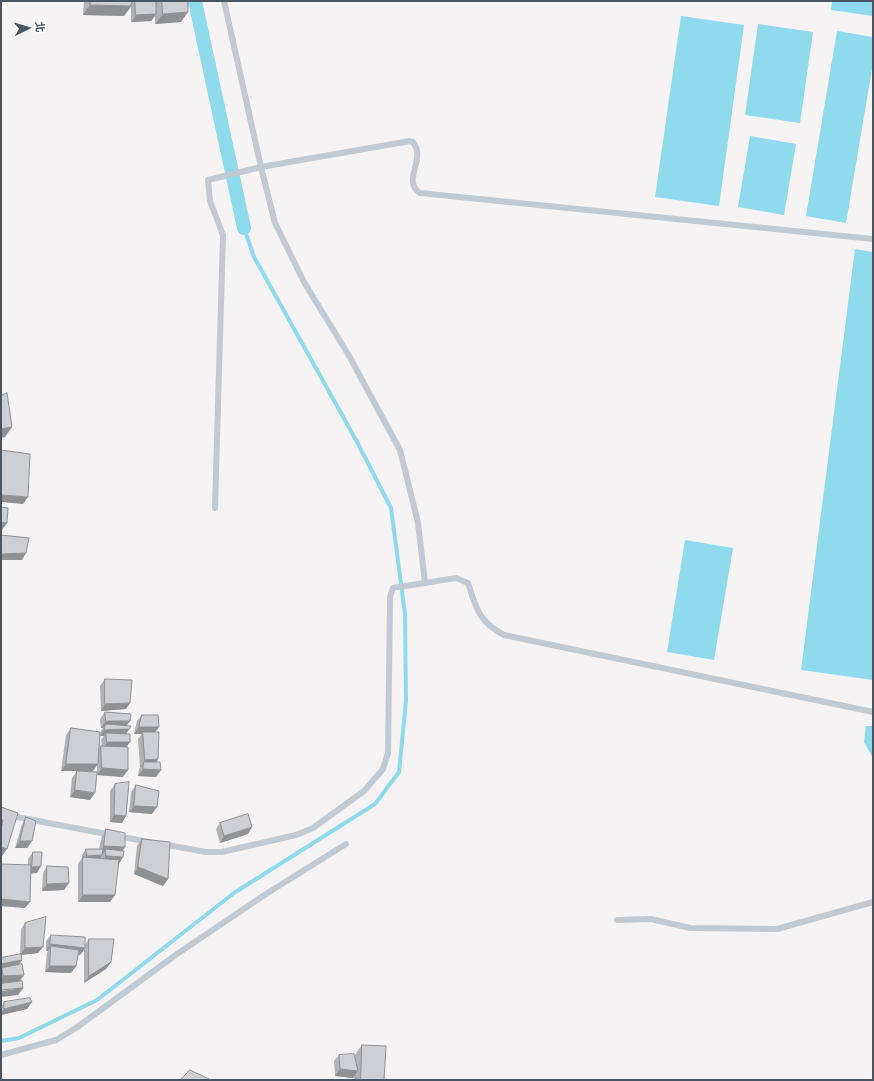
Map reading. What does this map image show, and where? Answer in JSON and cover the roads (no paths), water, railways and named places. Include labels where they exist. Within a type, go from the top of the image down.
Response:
[{"type":"lane","points":[[224,1],[258,168],[276,223],[304,282],[348,354],[400,450],[418,523],[425,583]]},
{"type":"lane","points":[[214,508],[223,235],[210,202],[208,180],[258,168],[410,141],[413,142],[418,151],[413,187],[420,193],[873,239]]},
{"type":"lane","points":[[1,814],[206,852],[222,852],[296,835],[313,828],[364,791],[383,769],[386,761],[388,753],[390,598],[393,588],[456,578],[468,583],[479,616],[493,629],[504,635],[873,712]]},
{"type":"lane","points":[[1,1055],[56,1040],[63,1036],[177,954],[266,894],[346,844]]},
{"type":"lane","points":[[617,920],[651,919],[690,928],[777,929],[873,902]]},
{"type":"water","points":[[832,1],[873,1],[873,16],[831,10]]},
{"type":"water","points":[[681,16],[744,25],[719,206],[655,197]]},
{"type":"water","points":[[758,24],[813,32],[800,123],[745,115]]},
{"type":"water","points":[[837,31],[873,37],[873,63],[846,223],[806,216]]},
{"type":"water","points":[[750,136],[796,144],[784,215],[738,207]]},
{"type":"water","points":[[855,249],[873,252],[873,680],[801,670]]},
{"type":"water","points":[[685,540],[733,548],[714,660],[667,652]]},
{"type":"water","points":[[866,726],[873,726],[873,758],[864,742]]},
{"type":"waterway","points":[[195,1],[244,228]]},
{"type":"waterway","points":[[1,1041],[19,1038],[97,1000],[234,893],[375,804],[399,772],[406,701],[405,614],[391,508],[356,440],[254,257],[244,228]]}]
